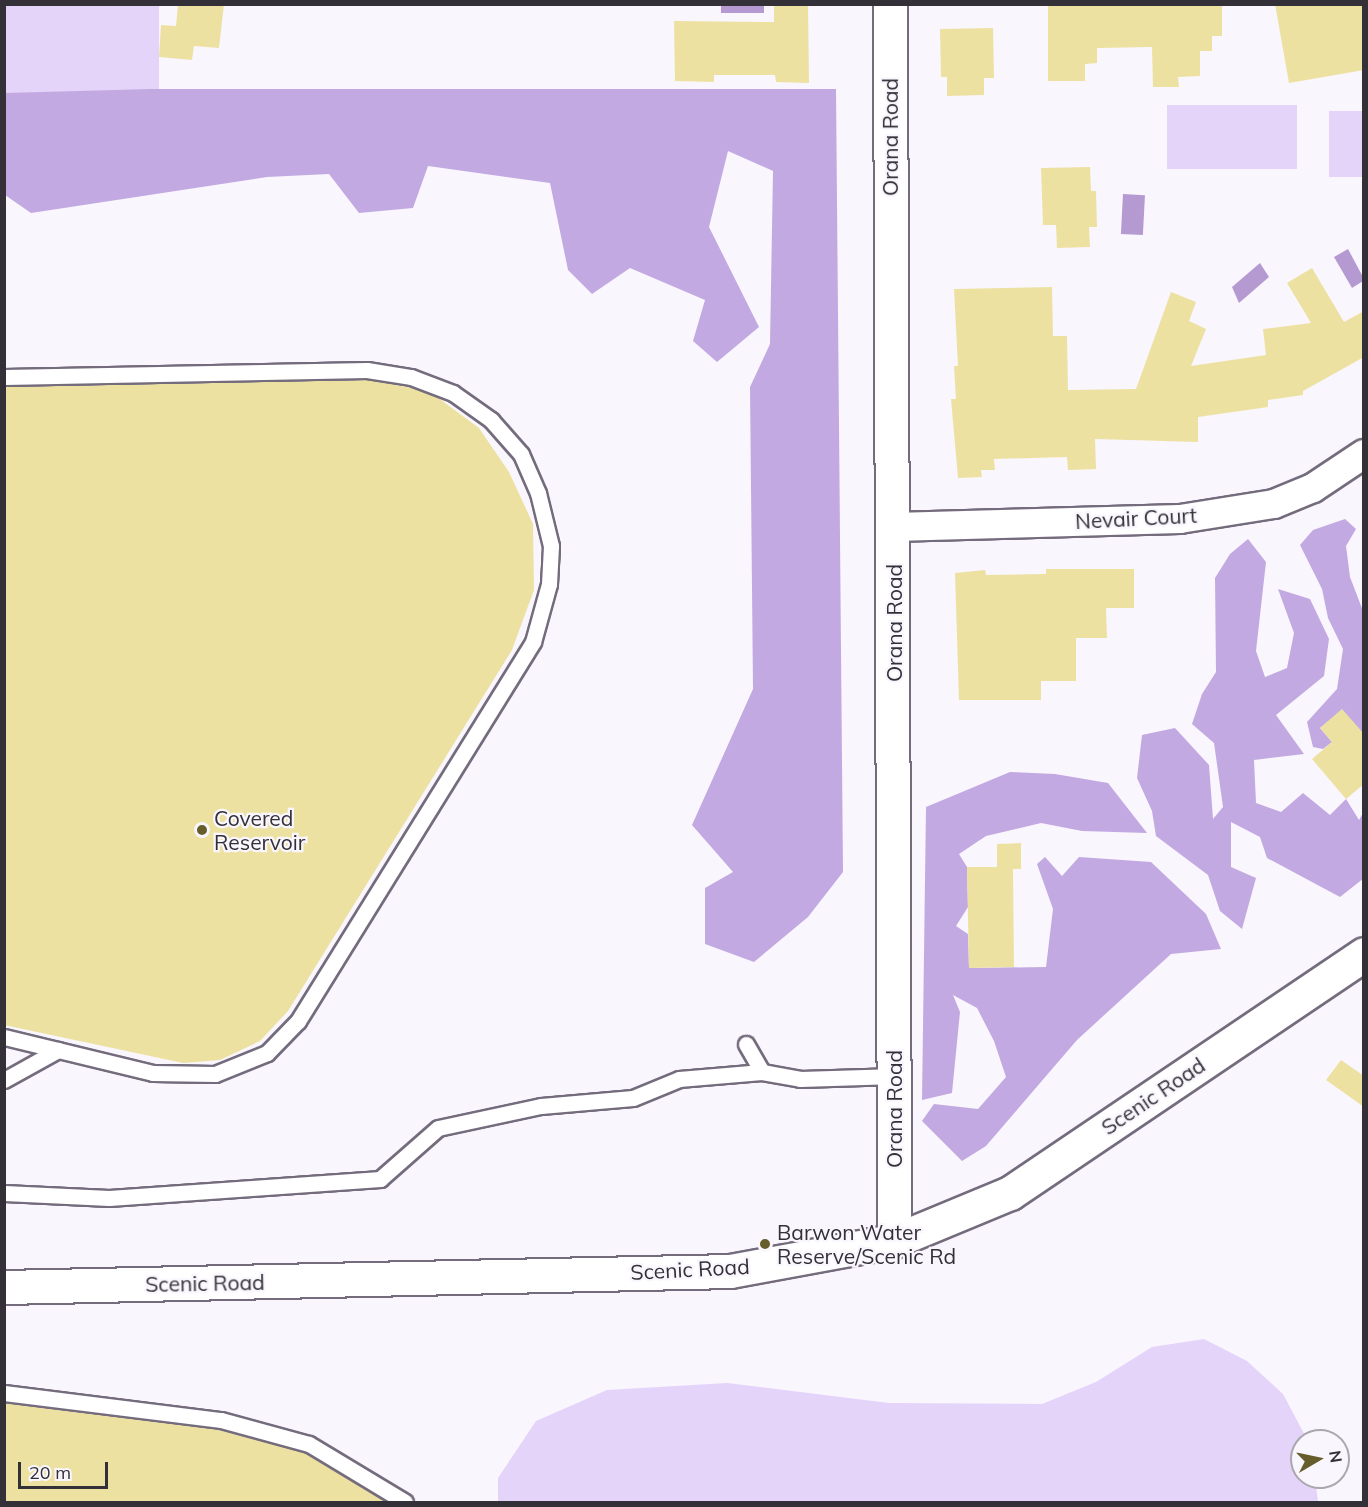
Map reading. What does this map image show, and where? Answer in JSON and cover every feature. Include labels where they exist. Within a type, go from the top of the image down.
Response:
[{"type":"main road","name":"Orana Road","points":[[890,4],[894,527],[894,1241]]},
{"type":"main road","name":"Scenic Road","points":[[4,1287],[730,1271],[894,1241],[1010,1193],[1364,954]]},
{"type":"street","name":"Nevair Court","points":[[894,527],[1180,519],[1274,504],[1313,488],[1364,454]]},
{"type":"lane","points":[[4,377],[367,370],[411,377],[453,393],[491,420],[521,454],[538,493],[551,546],[549,584],[533,642],[298,1021],[267,1053],[215,1074],[153,1073],[4,1037]]},
{"type":"lane","points":[[746,1044],[762,1072]]},
{"type":"lane","points":[[4,1080],[58,1050]]},
{"type":"lane","points":[[4,1193],[109,1198],[380,1179],[438,1128],[540,1106],[633,1098],[679,1079],[762,1072],[800,1079],[894,1076]]},
{"type":"lane","points":[[4,1393],[220,1420],[309,1444],[405,1503]]},
{"type":"shaded area","points":[[4,5],[159,5],[159,93],[4,93]]},
{"type":"shaded area","points":[[721,5],[764,5],[764,13],[721,13]]},
{"type":"shaded area","points":[[151,89],[836,89],[843,872],[808,917],[754,962],[705,944],[705,888],[733,872],[692,825],[753,689],[750,387],[770,344],[773,171],[728,151],[709,227],[759,327],[717,362],[693,341],[705,300],[630,268],[592,294],[568,270],[550,183],[428,166],[413,208],[359,213],[329,174],[267,177],[31,213],[5,195],[5,93]]},
{"type":"shaded area","points":[[1167,105],[1297,105],[1297,169],[1167,169]]},
{"type":"shaded area","points":[[1329,111],[1363,111],[1363,177],[1329,177]]},
{"type":"shaded area","points":[[1123,194],[1145,195],[1143,235],[1121,234]]},
{"type":"shaded area","points":[[1348,249],[1363,277],[1363,281],[1352,288],[1334,257]]},
{"type":"shaded area","points":[[1260,263],[1269,277],[1239,303],[1232,287]]},
{"type":"shaded area","points":[[1345,519],[1356,529],[1346,546],[1350,577],[1363,611],[1363,734],[1342,710],[1320,728],[1332,742],[1323,749],[1313,747],[1307,722],[1337,689],[1343,649],[1328,618],[1322,589],[1300,545],[1313,530]]},
{"type":"shaded area","points":[[1248,539],[1266,562],[1256,651],[1265,677],[1287,668],[1294,633],[1278,589],[1310,599],[1329,639],[1324,676],[1276,715],[1304,754],[1254,760],[1256,803],[1281,812],[1303,793],[1330,815],[1346,799],[1359,820],[1363,813],[1364,878],[1340,897],[1267,858],[1260,837],[1231,822],[1231,867],[1256,878],[1242,929],[1220,911],[1208,875],[1156,836],[1152,811],[1137,778],[1142,735],[1175,728],[1209,765],[1213,819],[1223,807],[1214,743],[1192,724],[1202,694],[1216,672],[1215,578],[1230,554]]},
{"type":"shaded area","points":[[1010,772],[1055,774],[1108,783],[1147,833],[1082,831],[1041,823],[986,836],[959,854],[967,867],[968,907],[956,926],[968,934],[969,968],[1046,967],[1053,909],[1037,864],[1045,857],[1062,876],[1079,857],[1151,862],[1206,914],[1221,949],[1171,954],[1077,1040],[986,1146],[962,1161],[922,1121],[934,1104],[978,1109],[1006,1077],[994,1041],[977,1008],[953,995],[960,1012],[952,1093],[922,1100],[926,807]]},
{"type":"shaded area","points":[[1204,1339],[1247,1361],[1283,1394],[1302,1429],[1290,1429],[1290,1489],[1316,1489],[1318,1502],[498,1502],[498,1478],[536,1421],[607,1390],[727,1383],[889,1403],[1042,1404],[1096,1382],[1152,1347]]},
{"type":"building","points":[[178,4],[224,4],[219,48],[194,46],[192,60],[159,57],[161,25],[176,26]]},
{"type":"building","points":[[774,4],[808,4],[809,83],[776,82],[775,75],[714,75],[714,82],[675,81],[674,21],[774,22]]},
{"type":"building","points":[[1048,4],[1222,4],[1222,36],[1212,36],[1212,51],[1200,51],[1200,76],[1178,77],[1179,87],[1153,87],[1152,47],[1097,48],[1097,63],[1085,64],[1085,81],[1048,81]]},
{"type":"building","points":[[1275,4],[1364,4],[1364,70],[1289,83]]},
{"type":"building","points":[[993,28],[994,78],[984,78],[984,95],[947,96],[947,77],[941,77],[940,29]]},
{"type":"building","points":[[1090,167],[1091,191],[1096,191],[1097,227],[1089,227],[1090,247],[1057,248],[1056,225],[1043,225],[1041,168]]},
{"type":"building","points":[[1312,268],[1344,322],[1364,311],[1364,357],[1303,391],[1303,395],[1268,400],[1268,407],[1198,417],[1198,442],[1095,439],[1096,469],[1068,470],[1067,457],[994,459],[995,470],[981,470],[982,477],[958,478],[951,399],[956,399],[954,366],[958,366],[954,289],[1052,287],[1053,336],[1067,336],[1068,390],[1136,389],[1171,292],[1196,302],[1189,321],[1206,329],[1191,366],[1266,355],[1263,329],[1311,323],[1287,283]]},
{"type":"building","name":"Covered Reservoir","points":[[369,380],[412,388],[437,397],[479,428],[509,472],[533,524],[534,590],[512,650],[288,1011],[260,1041],[220,1060],[183,1063],[4,1025],[4,387]]},
{"type":"building","points":[[1046,569],[1134,569],[1134,608],[1106,608],[1107,638],[1076,638],[1076,681],[1041,681],[1041,700],[959,700],[955,573],[985,570],[986,575],[1046,574]]},
{"type":"building","points":[[1342,709],[1364,734],[1364,784],[1346,799],[1312,759],[1332,742],[1320,728]]},
{"type":"building","points":[[1021,843],[1021,869],[1013,869],[1014,967],[969,968],[967,867],[997,867],[997,844]]},
{"type":"building","points":[[1341,1060],[1364,1076],[1364,1107],[1326,1080]]},
{"type":"building","points":[[4,1403],[219,1430],[305,1453],[387,1503],[4,1503]]},
{"type":"place","name":"Covered Reservoir","points":[[202,830]]},
{"type":"place","name":"Barwon Water Reserve/Scenic Rd","points":[[765,1244]]}]
